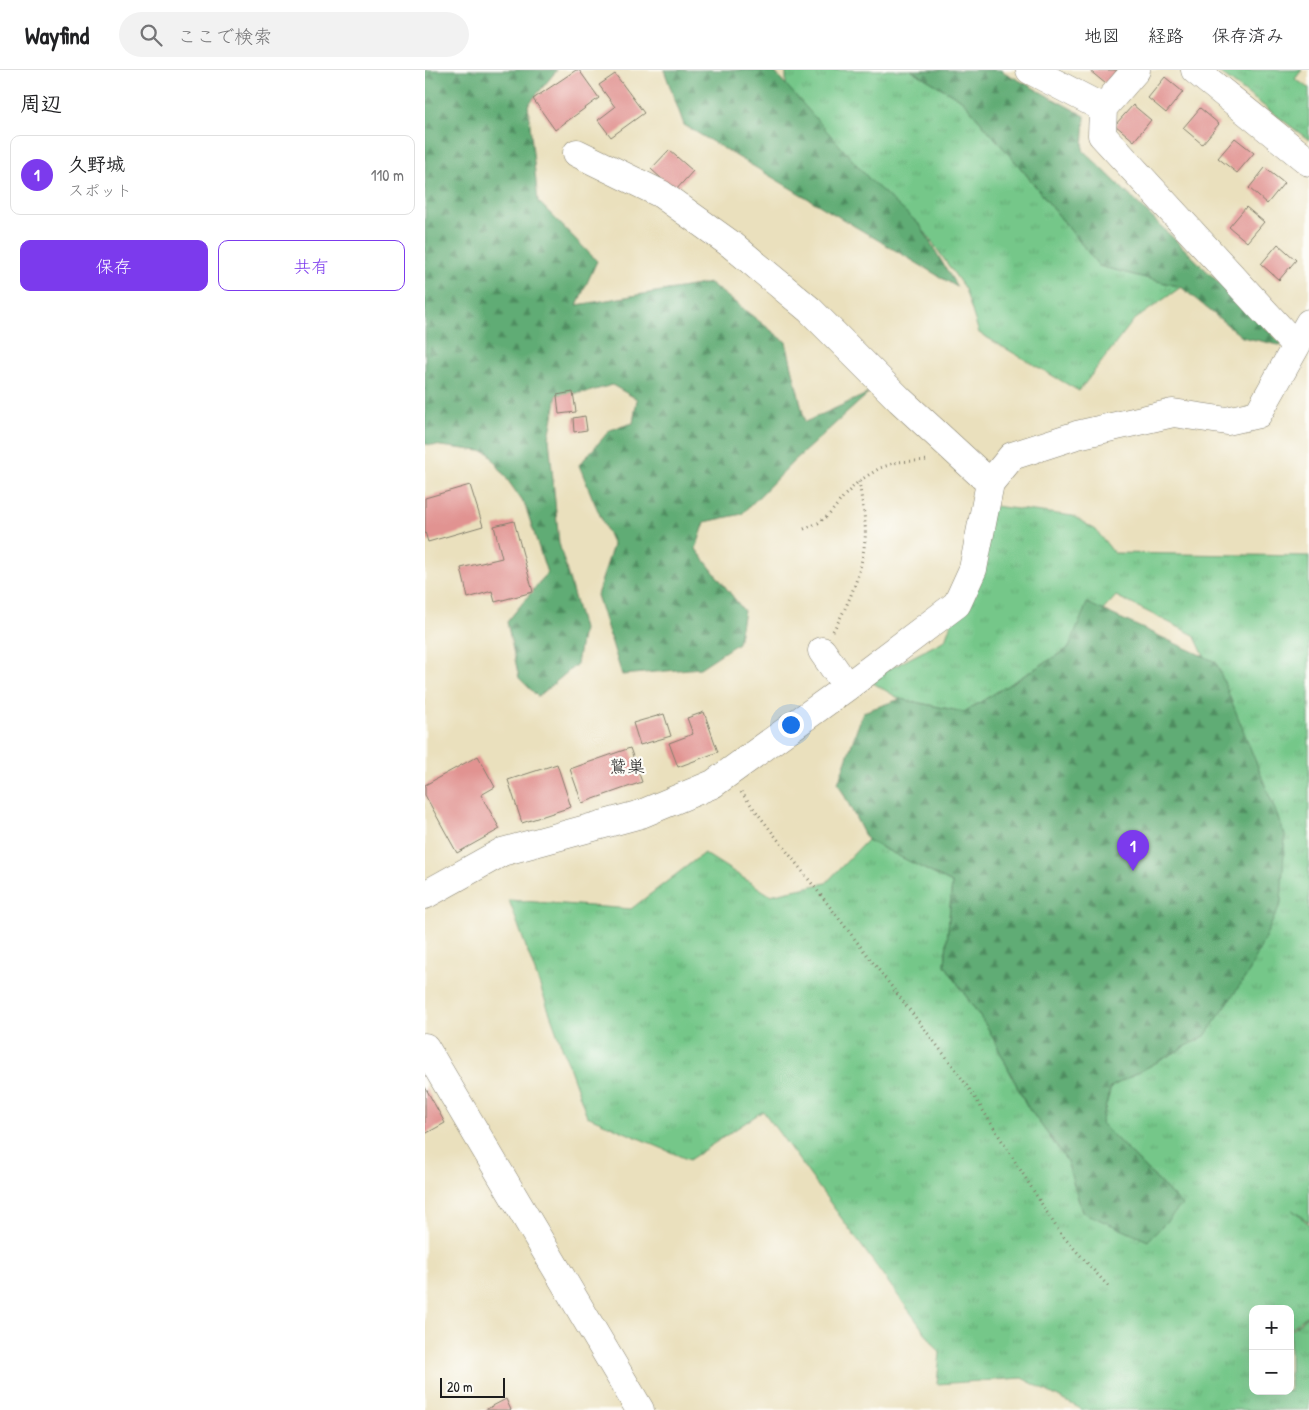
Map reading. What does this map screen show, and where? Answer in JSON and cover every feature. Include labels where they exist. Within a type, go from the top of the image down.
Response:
[{"type":"street","points":[[1030,70],[1103,108]]},
{"type":"street","points":[[1136,70],[1103,108],[1102,135],[1296,346]]},
{"type":"street","points":[[1195,70],[1309,162]]},
{"type":"street","points":[[577,153],[661,194],[731,246],[809,310],[957,454],[990,483]]},
{"type":"street","points":[[425,895],[502,852],[641,814],[713,784],[957,604],[973,569],[990,483],[1012,456],[1077,435],[1173,413],[1227,421],[1258,414],[1309,323]]},
{"type":"street","points":[[821,651],[847,687]]},
{"type":"street","points":[[425,1047],[640,1410]]},
{"type":"path","points":[[804,529],[818,524],[829,516],[844,496],[859,481],[880,468],[898,462],[928,460],[957,454]]},
{"type":"path","points":[[821,651],[848,606],[859,576],[866,538],[859,481]]},
{"type":"path","points":[[726,774],[953,1066],[1060,1232],[1108,1286]]},
{"type":"green space","points":[[425,70],[557,70],[528,105],[538,201],[597,261],[577,305],[710,283],[786,342],[805,422],[869,393],[794,461],[742,514],[705,522],[696,549],[744,611],[738,643],[700,668],[622,675],[597,595],[613,545],[579,465],[610,430],[633,423],[637,399],[612,385],[588,392],[557,395],[549,438],[559,543],[583,629],[577,664],[538,697],[519,678],[507,622],[547,573],[525,505],[488,452],[425,444]]},
{"type":"green space","points":[[664,70],[773,70],[871,181],[920,225],[957,287],[684,125]]},
{"type":"green space","points":[[786,70],[911,70],[962,100],[1025,173],[1099,266],[1181,287],[1133,321],[1079,391],[979,333],[965,289],[920,225],[786,122]]},
{"type":"green space","points":[[911,70],[1000,70],[1085,116],[1083,150],[1284,346],[1242,337],[1181,287],[1099,266],[1025,173],[962,100]]},
{"type":"green space","points":[[1216,70],[1302,70],[1295,79],[1309,88],[1309,140]]},
{"type":"green space","points":[[986,505],[1073,516],[1096,530],[1114,553],[1309,556],[1309,1222],[1292,1210],[1309,1224],[1309,1314],[1294,1326],[1294,1305],[1249,1305],[1249,1395],[1294,1395],[1294,1328],[1309,1315],[1309,1410],[1083,1410],[1022,1378],[937,1384],[940,1353],[763,1111],[689,1160],[587,1116],[509,900],[631,909],[704,853],[770,895],[826,883],[867,840],[952,883],[945,965],[989,1030],[1026,1104],[1067,1161],[1082,1212],[1182,1205],[1101,1123],[1111,1087],[1205,1036],[1260,773],[1194,635],[1116,596],[1069,648],[964,712],[900,699],[868,680],[945,640],[976,553]]},
{"type":"green space","points":[[1087,603],[1216,662],[1285,835],[1281,903],[1249,972],[1205,1036],[1111,1087],[1101,1123],[1182,1205],[1148,1241],[1082,1212],[1067,1161],[1026,1104],[989,1030],[945,965],[952,883],[867,840],[838,783],[863,712],[900,699],[964,712],[1069,648]]},
{"type":"building","points":[[576,70],[579,70],[599,98],[555,130],[533,99]]},
{"type":"building","points":[[1089,70],[1117,70],[1106,84]]},
{"type":"building","points":[[615,74],[644,113],[611,137],[598,120],[615,107],[599,85]]},
{"type":"building","points":[[1165,77],[1183,92],[1166,113],[1148,98]]},
{"type":"building","points":[[1133,105],[1151,120],[1134,141],[1115,125]]},
{"type":"building","points":[[1200,108],[1219,124],[1202,144],[1183,128]]},
{"type":"building","points":[[1235,138],[1254,153],[1237,173],[1218,158]]},
{"type":"building","points":[[669,150],[693,171],[675,191],[651,169]]},
{"type":"building","points":[[1265,168],[1284,183],[1267,204],[1249,188]]},
{"type":"building","points":[[1246,207],[1264,222],[1247,242],[1229,227]]},
{"type":"building","points":[[1278,244],[1296,260],[1279,280],[1261,264]]},
{"type":"building","points":[[573,392],[576,412],[559,414],[557,395]]},
{"type":"building","points":[[585,416],[587,430],[574,432],[573,418]]},
{"type":"building","points":[[470,485],[483,526],[428,542],[425,532],[425,498]]},
{"type":"building","points":[[514,521],[533,592],[495,602],[492,591],[468,598],[461,568],[502,558],[494,526]]},
{"type":"building","points":[[704,712],[718,752],[678,767],[669,743],[693,734],[687,718]]},
{"type":"building","points":[[664,714],[671,736],[640,745],[633,723]]},
{"type":"building","points":[[630,748],[642,782],[582,803],[570,769]]},
{"type":"building","points":[[478,756],[495,787],[481,795],[500,829],[457,853],[425,795],[425,785]]},
{"type":"building","points":[[557,764],[571,807],[522,823],[508,780]]},
{"type":"building","points":[[425,1087],[445,1123],[425,1134]]},
{"type":"building","points":[[506,1399],[511,1410],[485,1410]]},
{"type":"place","name":"久野城","points":[[1133,871]]},
{"type":"district","name":"鷲巣","points":[[627,767]]}]
